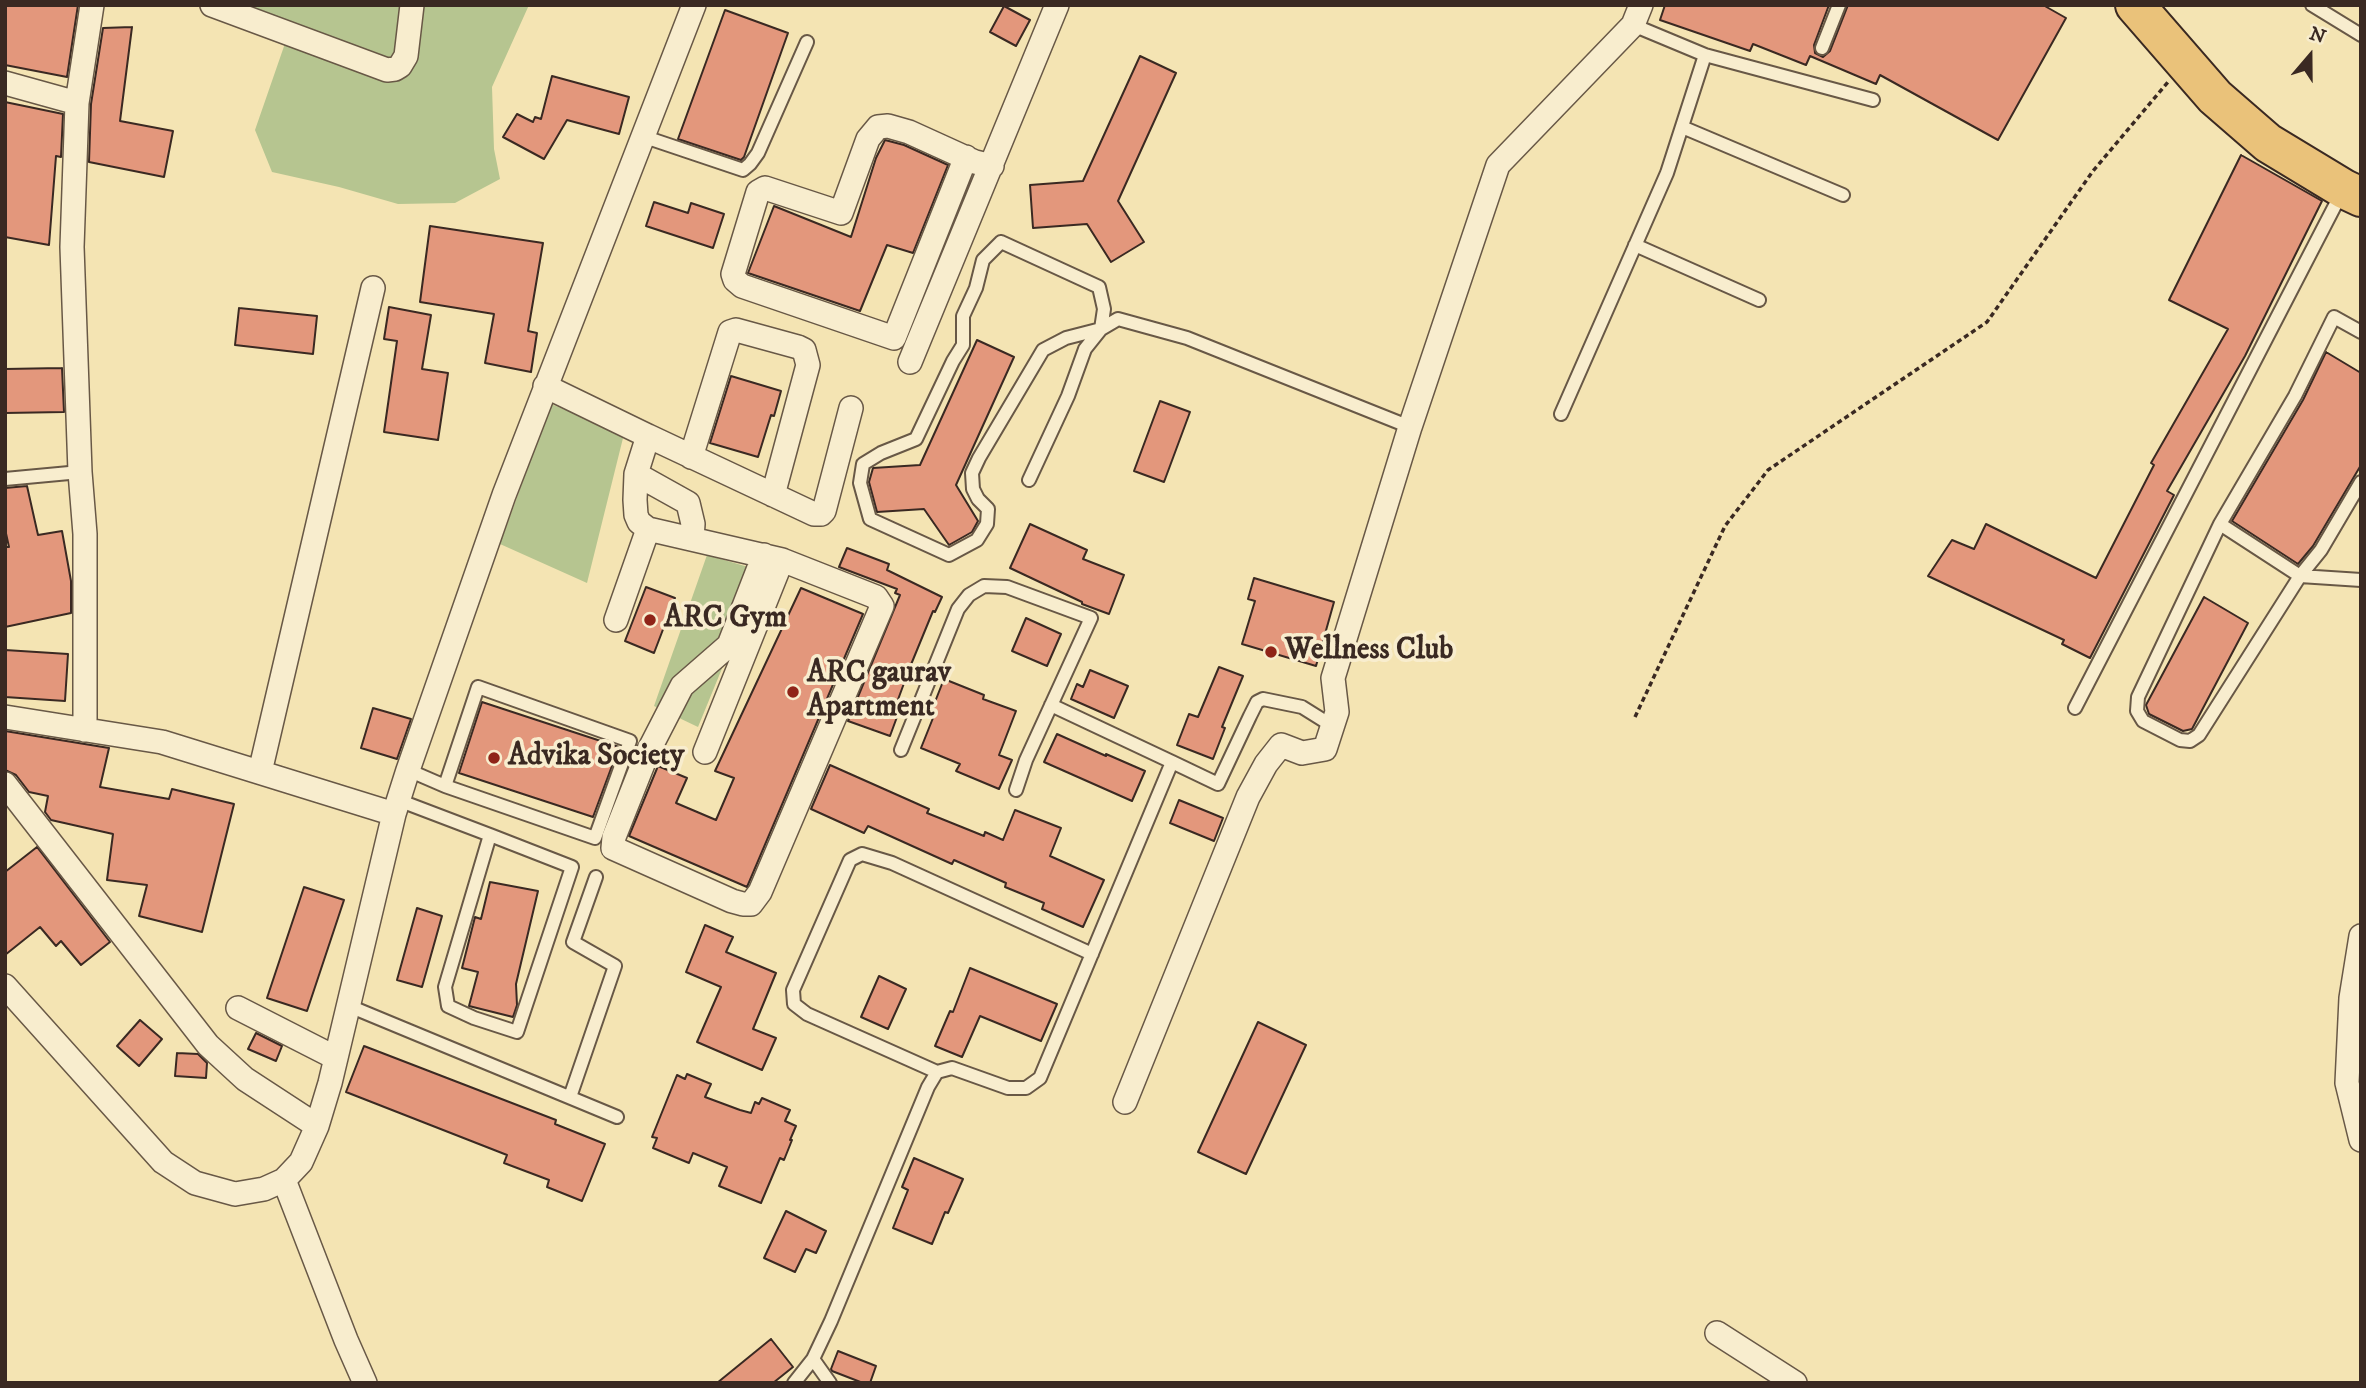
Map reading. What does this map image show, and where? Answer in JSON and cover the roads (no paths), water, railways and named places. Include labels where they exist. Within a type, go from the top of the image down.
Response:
[{"type":"highway","points":[[2135,5],[2215,97],[2268,143],[2352,193]]},
{"type":"street","points":[[85,730],[85,534],[80,472],[72,247],[77,103],[92,5]]},
{"type":"street","points":[[212,5],[387,70],[400,66],[405,55],[412,5]]},
{"type":"street","points":[[5,986],[163,1162],[195,1183],[235,1194],[264,1189],[284,1180],[301,1162],[317,1126],[336,1058],[396,807],[408,770],[504,495],[694,5]]},
{"type":"street","points":[[911,362],[1058,5]]},
{"type":"street","points":[[1125,1102],[1248,797],[1266,764],[1281,745],[1302,753],[1325,749],[1334,727],[1337,712],[1333,678],[1410,427],[1498,165],[1637,15]]},
{"type":"street","points":[[5,83],[77,103]]},
{"type":"street","points":[[966,158],[894,338],[742,286],[735,280],[733,274],[758,192],[765,188],[841,214],[868,139],[878,127],[888,126],[909,132],[966,158],[992,166]]},
{"type":"street","points":[[260,772],[373,288]]},
{"type":"street","points":[[691,457],[730,332],[743,331],[798,347],[804,350],[808,365],[773,495]]},
{"type":"street","points":[[545,386],[814,514],[824,511],[851,408]]},
{"type":"street","points":[[648,436],[636,474],[636,515],[639,522],[648,528],[773,557],[876,597],[882,606],[760,892],[751,904],[743,904],[613,848],[614,837],[647,754],[682,686],[729,645],[773,557]]},
{"type":"street","points":[[636,474],[688,503],[693,524],[692,538]]},
{"type":"street","points":[[616,620],[648,528]]},
{"type":"street","points":[[705,751],[773,557]]},
{"type":"street","points":[[5,717],[162,742],[260,772],[396,807]]},
{"type":"street","points":[[5,784],[208,1045],[245,1079],[317,1126]]},
{"type":"street","points":[[2361,936],[2347,1083],[2361,1139]]},
{"type":"street","points":[[237,1008],[336,1058]]},
{"type":"street","points":[[284,1180],[365,1383]]},
{"type":"street","points":[[1717,1333],[1795,1383]]},
{"type":"lane","points":[[1822,48],[1839,5]]},
{"type":"lane","points":[[2312,5],[2361,36]]},
{"type":"lane","points":[[1637,15],[1705,55],[1873,100]]},
{"type":"lane","points":[[642,136],[743,170],[758,153],[807,42]]},
{"type":"lane","points":[[1560,414],[1667,173],[1705,55]]},
{"type":"lane","points":[[1682,127],[1843,195]]},
{"type":"lane","points":[[2075,708],[2352,193]]},
{"type":"lane","points":[[1030,480],[1068,396],[1084,349],[1101,329],[1104,309],[1099,287],[1000,242],[983,260],[976,288],[962,316],[963,345],[916,439],[881,453],[863,464],[860,483],[870,519],[949,555],[977,540],[987,524],[988,509],[978,499],[971,481],[979,458],[1043,350],[1066,338],[1101,329],[1118,319],[1187,338],[1410,427]]},
{"type":"lane","points":[[1635,245],[1759,300]]},
{"type":"lane","points":[[2361,332],[2334,317],[2295,396],[2220,524],[2138,697],[2137,711],[2143,721],[2180,740],[2190,741],[2199,735],[2300,576],[2321,550],[2361,482]]},
{"type":"lane","points":[[5,479],[80,472]]},
{"type":"lane","points":[[2220,524],[2300,576],[2361,580]]},
{"type":"lane","points":[[901,750],[958,609],[969,595],[984,586],[1007,587],[1091,618],[1026,760],[1016,790]]},
{"type":"lane","points":[[408,770],[445,786],[595,838],[630,741],[478,687],[445,786]]},
{"type":"lane","points":[[1051,705],[1218,783],[1250,716],[1258,702],[1263,699],[1302,707],[1334,727]]},
{"type":"lane","points":[[1092,954],[892,863],[862,854],[850,860],[793,990],[794,1004],[807,1014],[937,1072],[952,1068],[1008,1088],[1026,1088],[1040,1079],[1172,762]]},
{"type":"lane","points":[[396,807],[489,835],[572,867],[517,1032],[448,1006],[444,987],[489,835]]},
{"type":"lane","points":[[570,1097],[615,966],[573,942],[596,877]]},
{"type":"lane","points":[[349,1006],[617,1117]]},
{"type":"lane","points":[[794,1383],[813,1359],[831,1321],[928,1087],[937,1072]]},
{"type":"lane","points":[[813,1359],[830,1383]]},
{"type":"place","name":"ARC Gym","points":[[650,620]]},
{"type":"place","name":"Wellness Club","points":[[1271,652]]},
{"type":"place","name":"ARC gaurav Apartment","points":[[793,692]]},
{"type":"place","name":"Advika Society","points":[[494,758]]}]
